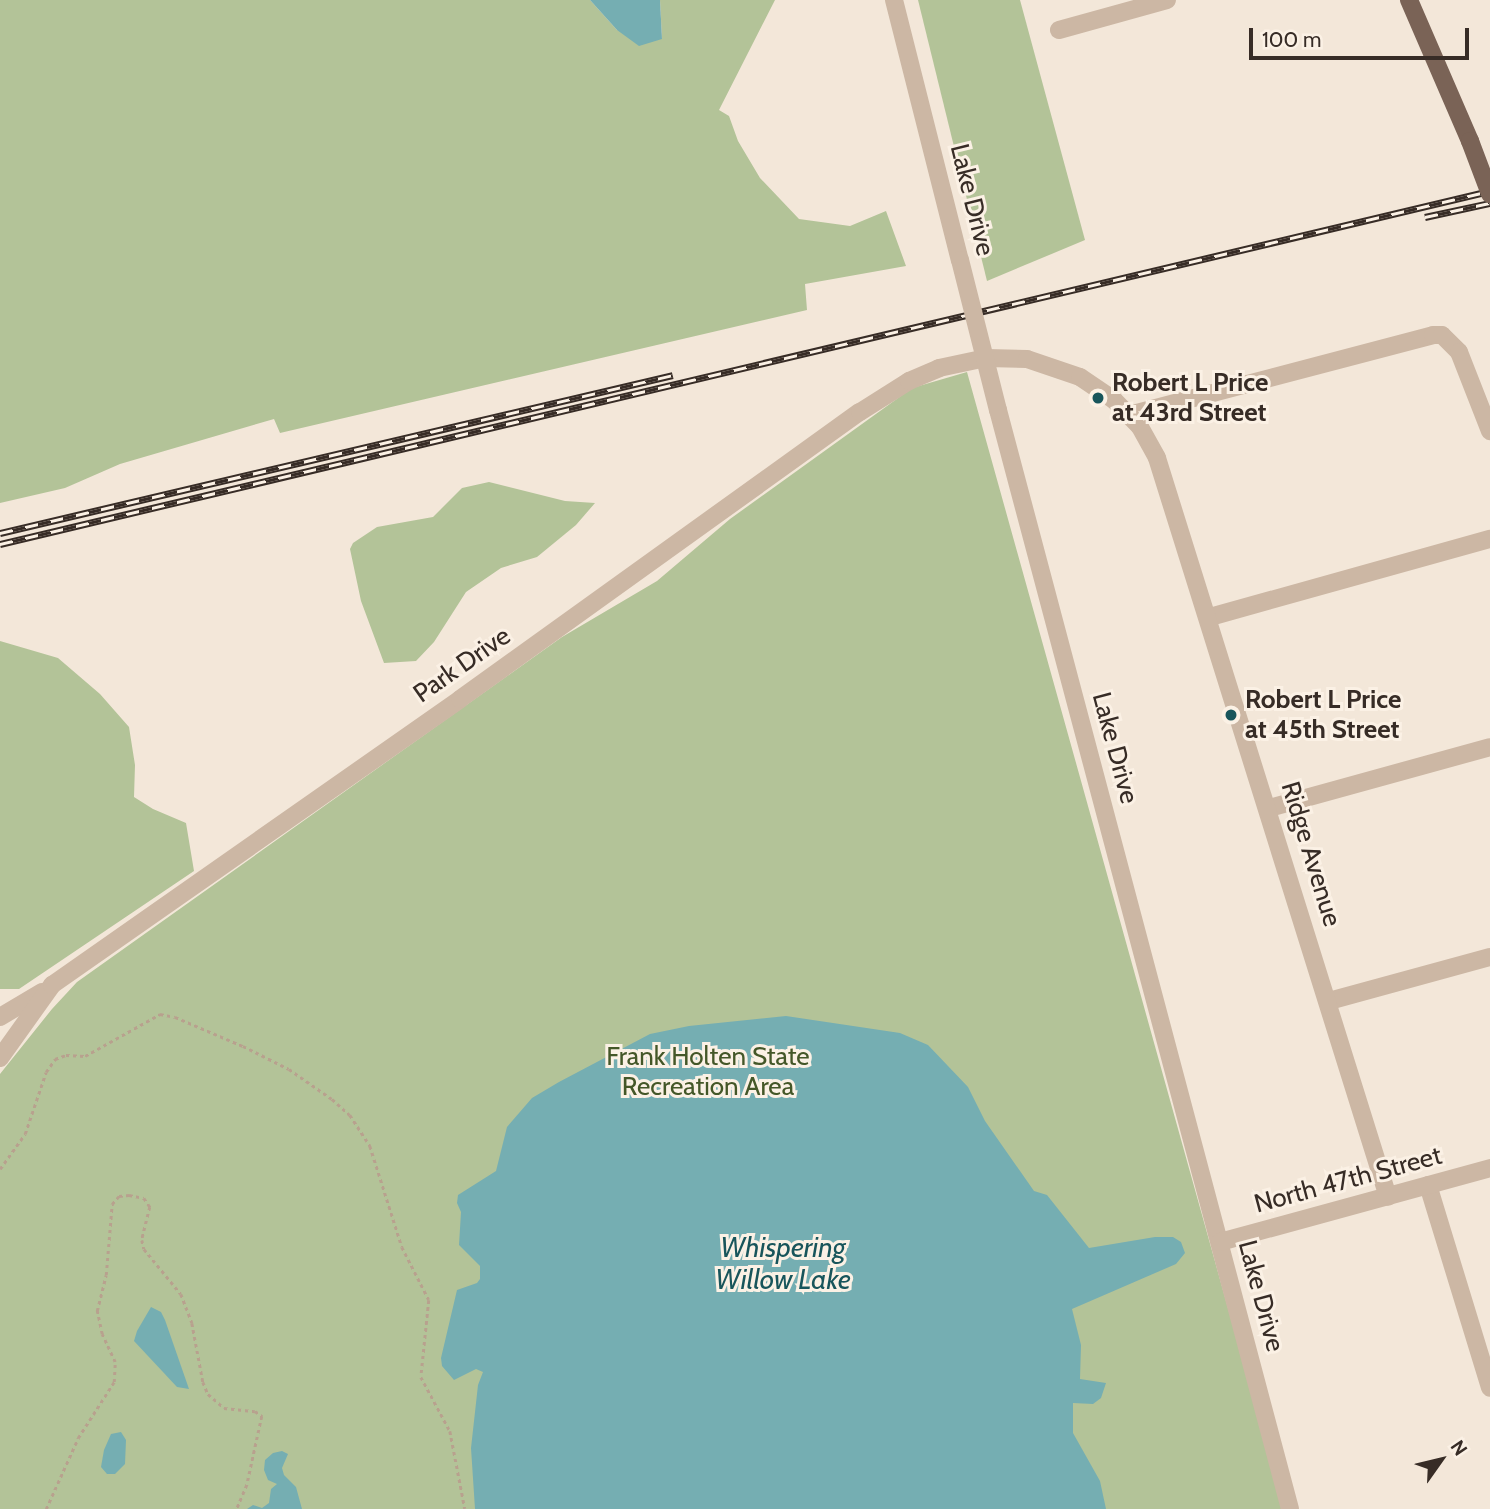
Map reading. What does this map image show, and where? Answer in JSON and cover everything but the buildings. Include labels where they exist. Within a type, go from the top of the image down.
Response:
[{"type":"main road","points":[[1409,0],[1490,194]]},
{"type":"street","name":"Lake Drive","points":[[894,0],[998,410],[1290,1509]]},
{"type":"street","points":[[1059,30],[1167,0]]},
{"type":"street","points":[[1129,415],[1433,335],[1442,335],[1459,352],[1490,431]]},
{"type":"street","name":"Park Drive","points":[[0,1058],[52,985],[460,699],[860,412],[924,374],[955,363],[986,358],[1027,359],[1063,370],[1100,389],[1129,415]]},
{"type":"street","name":"Ridge Avenue","points":[[1129,415],[1149,440],[1168,483],[1388,1196]]},
{"type":"street","points":[[1210,617],[1490,539]]},
{"type":"street","points":[[1269,808],[1490,747]]},
{"type":"street","points":[[1329,1001],[1490,957]]},
{"type":"street","points":[[0,1017],[52,985]]},
{"type":"street","name":"North 47th Street","points":[[1220,1242],[1490,1168]]},
{"type":"street","points":[[1428,1185],[1489,1385]]},
{"type":"path","points":[[0,1168],[25,1134],[46,1072],[55,1059],[66,1055],[85,1056],[160,1014],[243,1046],[295,1072],[332,1099],[350,1115],[372,1152],[401,1242],[429,1300],[421,1377],[450,1431],[465,1509]]},
{"type":"path","points":[[46,1509],[78,1438],[109,1393],[116,1377],[115,1362],[99,1325],[97,1311],[106,1275],[112,1204],[119,1196],[129,1195],[144,1199],[150,1207],[142,1240],[144,1249],[181,1294],[192,1323],[206,1390],[225,1408],[255,1411],[262,1416],[247,1485],[237,1509]]},
{"type":"green space","points":[[0,0],[590,0],[617,30],[662,39],[660,0],[775,0],[719,110],[729,116],[738,141],[760,178],[799,219],[850,226],[886,211],[906,266],[805,284],[807,310],[280,433],[274,419],[120,464],[65,488],[0,503]]},
{"type":"green space","points":[[918,0],[1020,0],[1085,240],[987,281]]},
{"type":"green space","name":"Frank Holten State Recreation Area","points":[[967,372],[1284,1509],[0,1509],[0,1074],[52,1009],[77,982],[562,637],[657,581],[730,519],[912,388]]},
{"type":"green space","points":[[489,482],[565,501],[595,503],[576,525],[537,557],[501,568],[466,592],[434,642],[416,661],[384,663],[361,601],[350,549],[353,543],[377,527],[433,517],[462,488]]},
{"type":"green space","points":[[0,641],[58,658],[100,694],[129,727],[135,765],[134,797],[153,809],[186,823],[194,871],[19,989],[0,989]]},
{"type":"water","points":[[590,0],[660,0],[662,39],[639,46],[617,30]]},
{"type":"water","name":"Whispering Willow Lake","points":[[786,1016],[900,1033],[928,1045],[968,1087],[985,1121],[1034,1191],[1047,1195],[1089,1248],[1155,1237],[1173,1237],[1181,1242],[1185,1253],[1176,1264],[1072,1309],[1081,1345],[1080,1379],[1106,1383],[1101,1398],[1093,1404],[1073,1403],[1073,1433],[1100,1481],[1106,1509],[475,1509],[471,1448],[478,1385],[483,1372],[476,1369],[454,1380],[442,1366],[441,1358],[457,1290],[477,1283],[480,1279],[480,1266],[459,1245],[461,1212],[457,1203],[458,1195],[496,1171],[507,1127],[532,1098],[559,1082],[650,1034],[689,1026]]},
{"type":"water","points":[[151,1307],[161,1312],[165,1320],[189,1389],[177,1387],[134,1341]]},
{"type":"water","points":[[121,1432],[126,1440],[125,1464],[115,1474],[107,1474],[101,1467],[104,1450],[111,1434]]},
{"type":"water","points":[[282,1451],[288,1454],[282,1468],[284,1475],[296,1487],[302,1509],[247,1509],[253,1505],[262,1508],[269,1503],[271,1489],[277,1484],[268,1480],[264,1470],[265,1460],[273,1453]]},
{"type":"railway","points":[[0,544],[1490,191]]},
{"type":"railway","points":[[1425,217],[1490,203]]},
{"type":"railway","points":[[0,533],[673,375]]},
{"type":"place","name":"Robert L Price at 43rd Street","points":[[1098,398]]},
{"type":"place","name":"Robert L Price at 45th Street","points":[[1231,715]]}]
